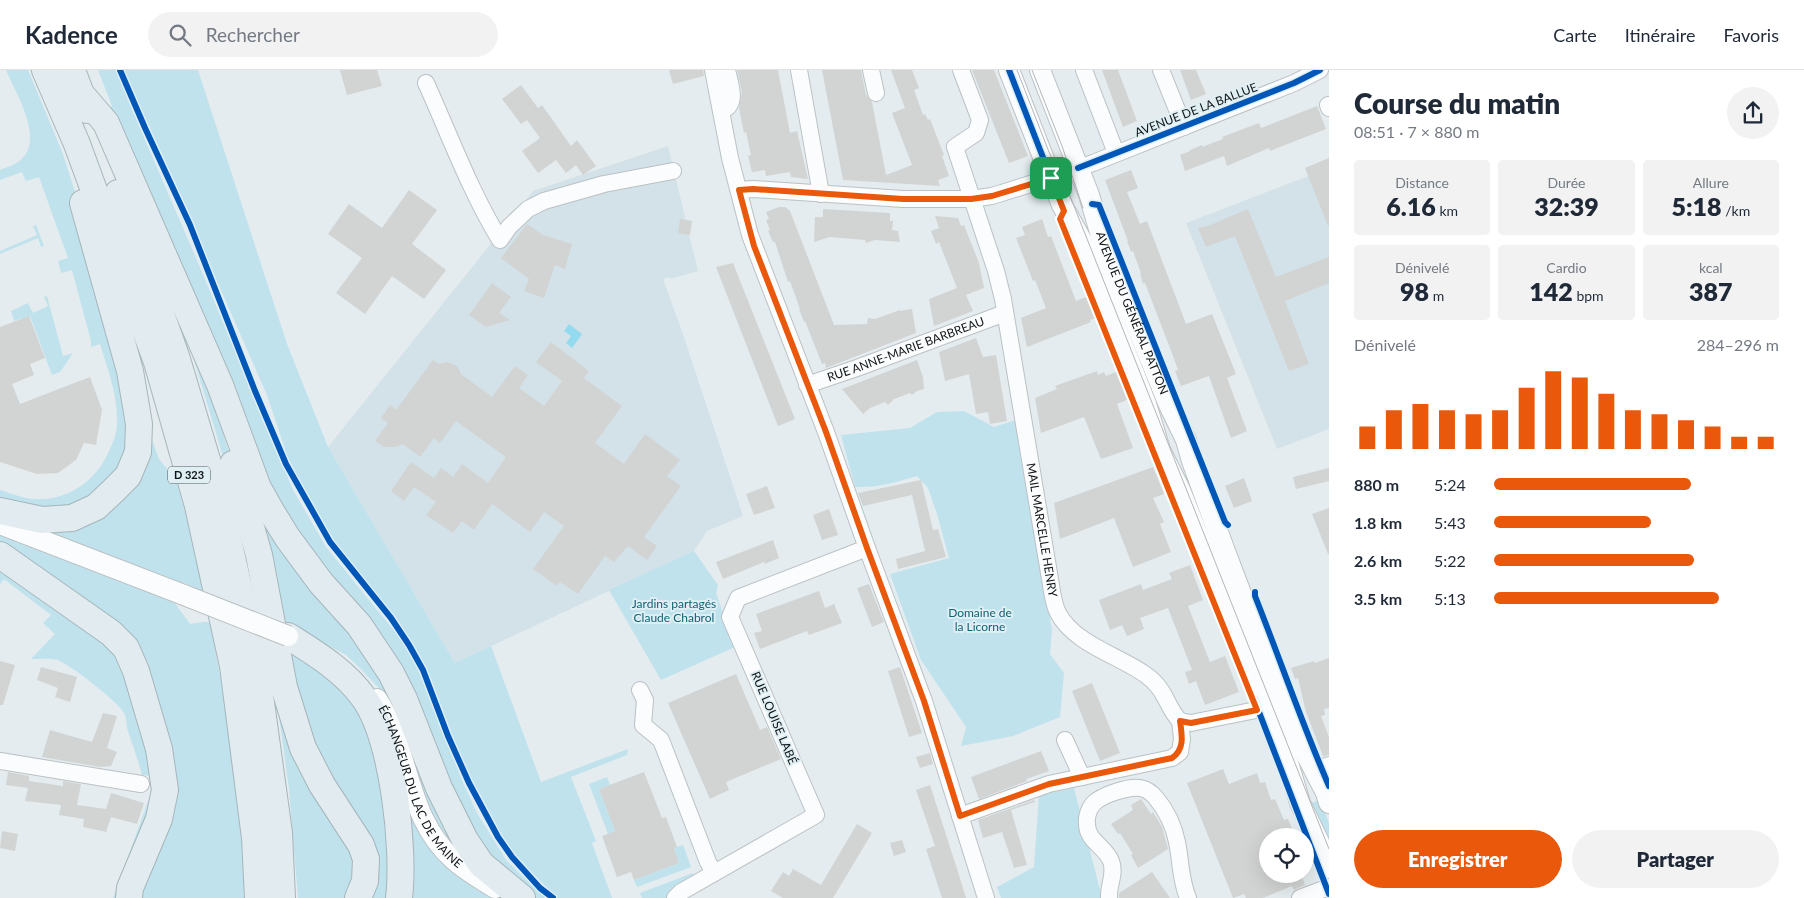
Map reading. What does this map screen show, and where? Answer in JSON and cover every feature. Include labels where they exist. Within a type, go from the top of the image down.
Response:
[{"type":"highway","points":[[0,511],[42,520],[72,518],[96,507],[128,476],[138,452],[139,424],[130,371],[80,192],[40,86],[36,70]]},
{"type":"highway","name":"D 323","points":[[45,70],[77,144],[157,362],[198,506],[233,666],[255,838],[258,898]]},
{"type":"highway","name":"D 323","points":[[72,70],[102,148],[176,356],[219,500],[256,659],[279,833],[282,898]]},
{"type":"highway","points":[[82,95],[106,123],[220,385],[258,488],[287,537],[321,582],[358,625],[391,673],[404,699],[439,788],[466,840],[482,864],[522,898]]},
{"type":"highway","points":[[197,334],[259,556],[284,688],[303,748],[322,785],[361,844],[366,859],[365,881],[358,898]]},
{"type":"highway","points":[[0,555],[111,633],[126,648],[136,671],[159,749],[165,790],[159,819],[130,888],[129,898]]},
{"type":"highway","points":[[288,636],[330,663],[351,682],[365,699],[378,725],[394,789],[401,879],[399,898]]},
{"type":"street","points":[[713,70],[739,190],[754,246],[826,432],[924,701],[986,898]]},
{"type":"street","points":[[722,111],[730,105],[732,96],[727,70]]},
{"type":"street","points":[[799,70],[822,194]]},
{"type":"street","points":[[871,70],[876,93]]},
{"type":"street","name":"MAIL MARCELLE HENRY","points":[[961,70],[980,120],[976,134],[955,147],[996,270],[1055,606],[1067,626],[1077,634],[1150,678],[1160,687],[1180,721]]},
{"type":"street","name":"AVENUE DU GÉNÉRAL PATTON","points":[[1009,70],[1064,211],[1082,241],[1146,404],[1160,450],[1180,490],[1286,759],[1300,804],[1319,842],[1329,868]]},
{"type":"street","name":"AVENUE DU GÉNÉRAL PATTON","points":[[1040,70],[1092,204],[1104,246],[1169,405],[1186,440],[1238,587],[1298,735],[1322,768],[1329,804]]},
{"type":"street","points":[[1084,70],[1116,153]]},
{"type":"street","points":[[1161,70],[1184,127]]},
{"type":"street","name":"AVENUE DE LA BALLUE","points":[[739,190],[753,189],[903,199],[971,199],[992,196],[1078,168],[1294,83],[1316,71]]},
{"type":"street","points":[[426,83],[469,181],[500,240],[509,227],[528,209],[544,201],[604,184],[672,171]]},
{"type":"street","name":"RUE ANNE-MARIE BARBREAU","points":[[807,385],[1005,313]]},
{"type":"street","name":"ÉCHANGEUR DU LAC DE MAINE","points":[[0,524],[311,644],[344,662],[378,700],[392,726],[418,811],[442,849],[464,868],[512,898]]},
{"type":"street","name":"RUE LOUISE LABÉ","points":[[675,898],[681,892],[816,815],[730,617],[738,598],[867,548]]},
{"type":"street","points":[[640,690],[645,700],[643,725],[661,740],[708,862],[714,873]]},
{"type":"street","points":[[960,816],[1049,784],[1172,758],[1180,752],[1180,721],[1191,723],[1266,708]]},
{"type":"street","points":[[1065,740],[1082,777]]},
{"type":"street","points":[[0,761],[141,784]]},
{"type":"street","points":[[1109,898],[1113,874],[1112,866],[1106,852],[1090,836],[1086,823],[1088,815],[1094,802],[1100,798],[1138,787],[1147,790],[1156,798],[1172,827],[1177,842],[1182,880],[1188,898]]},
{"type":"street","points":[[1300,898],[1329,888]]},
{"type":"shaded area","points":[[668,146],[684,219],[692,221],[689,235],[698,271],[670,279],[669,277],[663,279],[743,516],[707,531],[694,551],[455,663],[328,447],[533,191]]},
{"type":"shaded area","points":[[1329,168],[1329,429],[1277,449],[1186,223]]},
{"type":"green space","points":[[6,70],[28,70],[63,154],[75,192],[126,388],[127,455],[108,488],[66,510],[0,506],[0,490],[22,497],[48,499],[60,496],[83,485],[107,455],[114,440],[117,423],[114,393],[100,344],[91,347],[72,270],[61,273],[58,261],[68,258],[39,177],[26,181],[22,172],[0,180],[0,170],[18,162],[26,153],[30,143],[30,130],[27,118]]},
{"type":"green space","points":[[98,70],[198,70],[287,344],[328,447],[455,663],[491,646],[541,782],[628,749],[627,755],[571,777],[596,841],[592,843],[612,898],[558,898],[517,859],[501,837],[460,756],[432,682],[408,637],[333,539],[303,490],[287,455],[267,395],[133,93],[127,98],[293,490],[326,547],[404,643],[426,686],[461,778],[477,813],[506,860],[545,898],[529,898],[489,861],[437,762],[286,524],[106,110],[112,106]]},
{"type":"green space","points":[[36,225],[44,246],[41,247],[38,238],[0,254],[0,251],[37,235],[33,226]]},
{"type":"green space","points":[[47,296],[63,356],[73,353],[60,372],[52,375],[30,316],[14,321],[11,311],[28,303],[33,313],[48,306],[44,297]]},
{"type":"green space","points":[[189,343],[210,391],[230,456],[234,493]]},
{"type":"green space","name":"Domaine de la Licorne","points":[[964,411],[994,427],[1016,420],[1022,467],[1052,630],[1050,654],[1064,673],[1060,717],[1013,736],[961,746],[966,727],[921,660],[890,574],[949,558],[928,488],[917,476],[879,486],[855,487],[841,435],[910,428],[937,412]]},
{"type":"green space","points":[[145,421],[159,459],[176,480],[203,591],[182,582],[182,586],[49,533],[102,508]]},
{"type":"green space","points":[[248,476],[406,711],[455,851],[426,806],[386,696],[346,655],[278,621]]},
{"type":"green space","points":[[0,532],[169,599],[174,602],[190,624],[210,622],[225,702],[241,816],[247,898],[139,898],[169,822],[142,666],[0,547]]},
{"type":"green space","name":"Jardins partagés Claude Chabrol","points":[[694,551],[718,585],[716,593],[735,647],[661,680],[609,590]]},
{"type":"green space","points":[[0,563],[115,647],[159,788],[124,898],[113,898],[151,793],[151,776],[142,775],[127,729],[125,715],[104,692],[58,660],[31,659],[55,634],[43,623],[51,615],[4,579],[0,584]]},
{"type":"green space","points":[[282,645],[324,666],[369,716],[388,787],[389,898],[367,898],[326,783]]},
{"type":"green space","points":[[278,709],[356,842],[352,898],[298,898],[289,789]]},
{"type":"green space","points":[[607,777],[610,785],[599,789],[615,831],[608,834],[589,784]]},
{"type":"green space","points":[[405,787],[417,820],[507,898],[405,898]]},
{"type":"green space","points":[[1074,788],[1102,898],[1001,898],[997,887],[1034,867],[1039,795]]},
{"type":"green space","points":[[1320,800],[1329,823],[1329,857],[1308,804]]},
{"type":"green space","points":[[683,845],[691,867],[637,887],[634,880],[679,863],[674,848]]},
{"type":"green space","points":[[693,873],[694,877],[668,898],[642,898],[640,893]]},
{"type":"water","points":[[569,324],[582,334],[572,348],[566,343],[571,336],[564,331]]},
{"type":"building","points":[[340,70],[377,70],[382,86],[347,95]]},
{"type":"building","points":[[669,70],[703,70],[704,76],[673,84]]},
{"type":"building","points":[[737,70],[778,70],[790,133],[797,131],[808,179],[791,177],[790,172],[766,176],[765,170],[752,172],[748,156],[751,155],[739,108],[742,92]]},
{"type":"building","points":[[822,70],[861,70],[866,95],[872,102],[886,175],[912,165],[892,113],[905,108],[891,70],[912,70],[919,88],[914,90],[923,115],[925,114],[928,120],[930,119],[944,155],[942,156],[949,176],[938,180],[940,186],[843,180]]},
{"type":"building","points":[[972,70],[994,70],[1028,156],[1009,163]]},
{"type":"building","points":[[1102,70],[1118,70],[1137,121],[1123,127]]},
{"type":"building","points":[[1180,70],[1196,70],[1206,94],[1191,100]]},
{"type":"building","points":[[521,85],[538,108],[542,105],[571,146],[577,140],[596,166],[583,175],[576,165],[566,173],[556,160],[538,173],[522,151],[540,138],[527,120],[521,124],[502,99]]},
{"type":"building","points":[[1317,106],[1326,129],[1270,151],[1269,148],[1227,166],[1224,156],[1185,171],[1180,155],[1190,150],[1223,139],[1222,137],[1259,123],[1261,128]]},
{"type":"building","points":[[1329,158],[1329,226],[1328,226],[1305,168]]},
{"type":"building","points":[[1131,170],[1138,188],[1127,192],[1140,224],[1147,221],[1186,324],[1212,314],[1236,374],[1227,378],[1247,431],[1231,438],[1209,376],[1181,386],[1175,371],[1178,370],[1173,356],[1145,283],[1143,284],[1133,251],[1131,252],[1127,242],[1105,180]]},
{"type":"building","points":[[409,190],[437,210],[412,244],[446,270],[424,299],[392,276],[365,314],[336,293],[362,258],[328,234],[349,204],[382,228]]},
{"type":"building","points":[[779,207],[785,207],[790,211],[834,325],[867,324],[868,318],[875,319],[900,310],[912,309],[916,333],[826,368],[825,363],[822,364],[804,322],[775,242],[773,242],[768,231],[770,230],[766,220],[769,219],[766,212]]},
{"type":"building","points":[[823,209],[890,213],[890,221],[893,221],[892,230],[898,231],[900,242],[875,240],[866,243],[865,240],[830,237],[814,242],[815,217],[823,217]]},
{"type":"building","points":[[1248,209],[1276,277],[1329,257],[1329,283],[1285,301],[1309,364],[1289,371],[1235,236],[1206,247],[1198,228],[1208,226]]},
{"type":"building","points":[[935,216],[958,218],[961,226],[964,225],[979,263],[984,288],[966,295],[973,311],[934,326],[929,299],[957,288],[939,242],[936,244],[931,231],[939,228]]},
{"type":"building","points":[[680,219],[692,221],[690,235],[678,233]]},
{"type":"building","points":[[1042,219],[1048,237],[1051,236],[1076,301],[1086,297],[1095,318],[1090,320],[1091,322],[1027,347],[1021,318],[1046,308],[1016,238],[1025,235],[1022,227]]},
{"type":"building","points":[[527,224],[543,235],[572,244],[565,269],[555,265],[544,298],[524,291],[529,279],[501,258]]},
{"type":"building","points":[[733,263],[795,419],[778,426],[716,267]]},
{"type":"building","points":[[492,283],[511,297],[499,313],[510,320],[486,327],[469,315]]},
{"type":"building","points":[[29,316],[45,358],[30,364],[34,375],[12,384],[20,404],[90,377],[102,410],[96,445],[84,443],[76,460],[58,473],[37,474],[0,462],[0,327]]},
{"type":"building","points":[[976,338],[983,357],[996,355],[1007,421],[990,424],[988,412],[976,414],[969,374],[945,381],[939,352]]},
{"type":"building","points":[[551,342],[589,371],[584,378],[622,406],[595,443],[624,464],[645,434],[680,460],[667,476],[681,486],[644,537],[657,546],[647,560],[628,546],[614,562],[605,556],[578,594],[560,582],[557,586],[533,569],[564,526],[544,512],[530,532],[492,504],[474,530],[462,521],[453,533],[426,515],[436,502],[414,487],[404,501],[391,491],[411,462],[434,478],[441,468],[453,477],[462,464],[488,483],[506,457],[456,421],[440,443],[434,438],[420,457],[403,444],[395,447],[384,447],[375,441],[388,423],[381,418],[390,405],[396,410],[433,360],[439,364],[447,362],[458,367],[461,374],[492,397],[515,366],[528,375],[519,388],[544,406],[562,381],[536,362]]},
{"type":"building","points":[[917,360],[923,377],[924,389],[912,395],[910,393],[894,399],[888,405],[885,402],[870,408],[863,414],[842,389]]},
{"type":"building","points":[[1097,371],[1098,375],[1104,372],[1106,376],[1116,372],[1127,400],[1117,404],[1133,448],[1101,459],[1084,417],[1041,433],[1035,398],[1057,389],[1055,386]]},
{"type":"building","points":[[1153,467],[1164,494],[1153,498],[1164,522],[1160,524],[1171,552],[1133,567],[1114,518],[1060,539],[1054,503]]},
{"type":"building","points":[[1329,468],[1329,481],[1296,489],[1293,477]]},
{"type":"building","points":[[1244,478],[1252,501],[1234,508],[1225,486]]},
{"type":"building","points":[[921,480],[933,530],[938,529],[946,557],[898,569],[896,559],[925,551],[912,495],[863,506],[858,493]]},
{"type":"building","points":[[767,486],[775,508],[754,515],[746,494]]},
{"type":"building","points":[[1329,508],[1329,554],[1328,554],[1312,514]]},
{"type":"building","points":[[829,509],[838,535],[822,540],[813,515]]},
{"type":"building","points":[[773,540],[779,558],[765,564],[764,562],[723,579],[716,562]]},
{"type":"building","points":[[1190,565],[1203,600],[1188,606],[1210,662],[1225,656],[1239,692],[1205,705],[1196,681],[1189,684],[1185,672],[1192,670],[1168,608],[1140,618],[1144,629],[1127,636],[1122,625],[1110,630],[1099,600],[1141,584],[1143,590],[1172,579],[1169,573]]},
{"type":"building","points":[[869,584],[884,622],[872,627],[857,588]]},
{"type":"building","points":[[819,591],[825,608],[834,604],[842,623],[809,635],[807,631],[760,649],[754,633],[762,631],[756,614]]},
{"type":"building","points":[[1329,658],[1329,708],[1324,709],[1325,715],[1321,716],[1329,737],[1329,755],[1323,756],[1306,712],[1298,678],[1295,679],[1291,668]]},
{"type":"building","points":[[0,661],[15,665],[3,705],[0,705]]},
{"type":"building","points":[[41,667],[77,677],[70,702],[55,697],[58,688],[37,680]]},
{"type":"building","points":[[900,667],[922,733],[909,737],[888,671]]},
{"type":"building","points":[[736,674],[760,730],[767,727],[781,759],[726,782],[729,790],[710,799],[668,703]]},
{"type":"building","points":[[1092,683],[1120,753],[1100,761],[1072,691]]},
{"type":"building","points":[[103,713],[117,716],[107,748],[117,752],[111,766],[100,767],[42,757],[50,730],[92,742]]},
{"type":"building","points":[[1041,751],[1049,771],[979,799],[971,777]]},
{"type":"building","points":[[930,753],[933,764],[920,768],[916,757]]},
{"type":"building","points":[[1223,769],[1229,784],[1257,773],[1260,783],[1265,782],[1271,800],[1275,799],[1284,820],[1288,819],[1292,828],[1259,828],[1259,883],[1304,883],[1305,885],[1294,890],[1292,886],[1263,898],[1246,898],[1244,894],[1233,898],[1187,783]]},
{"type":"building","points":[[8,772],[29,776],[29,781],[63,786],[63,781],[81,784],[77,805],[106,809],[111,793],[144,803],[137,824],[111,817],[106,832],[83,827],[84,819],[59,815],[61,805],[25,801],[28,788],[6,785]]},
{"type":"building","points":[[644,772],[662,818],[666,817],[677,847],[674,848],[679,863],[634,880],[631,872],[617,877],[602,836],[615,831],[599,789]]},
{"type":"building","points":[[930,785],[966,898],[942,898],[926,849],[935,846],[916,790]]},
{"type":"building","points":[[1141,799],[1151,814],[1153,812],[1162,827],[1168,849],[1138,868],[1131,855],[1133,854],[1120,833],[1118,834],[1111,824],[1133,810],[1131,805]]},
{"type":"building","points":[[1034,800],[1035,802],[1011,810],[1027,865],[1014,868],[1002,832],[983,838],[978,820]]},
{"type":"building","points":[[857,824],[872,833],[833,898],[783,898],[771,891],[783,872],[789,876],[793,869],[821,885]]},
{"type":"building","points":[[2,831],[18,834],[15,851],[0,848]]},
{"type":"building","points":[[902,840],[906,852],[894,856],[890,843]]},
{"type":"building","points":[[1152,872],[1170,898],[1119,898],[1119,893]]},
{"type":"tram line","points":[[1017,70],[1049,152],[1072,201],[1329,849]]},
{"type":"tram line","points":[[1032,70],[1062,146],[1083,208]]},
{"type":"cycle path","points":[[120,70],[190,225],[255,391],[286,464],[330,542],[391,618],[409,645],[423,670],[448,736],[469,783],[498,837],[512,857],[540,888],[553,898]]},
{"type":"cycle path","points":[[1009,70],[1051,178]]},
{"type":"cycle path","points":[[1078,168],[1294,83],[1320,70]]},
{"type":"cycle path","points":[[1092,204],[1099,205],[1225,522],[1228,525]]},
{"type":"cycle path","points":[[1065,211],[1061,219],[1248,689],[1254,699],[1329,894]]},
{"type":"cycle path","points":[[1255,592],[1300,715],[1329,786]]},
{"type":"route","points":[[1051,178],[1064,211],[1060,219],[1257,710],[1191,723],[1180,721],[1182,739],[1180,752],[1172,758],[1049,784],[960,816],[924,701],[826,432],[754,246],[739,190],[753,189],[903,199],[954,200],[992,196],[1051,178]]}]
